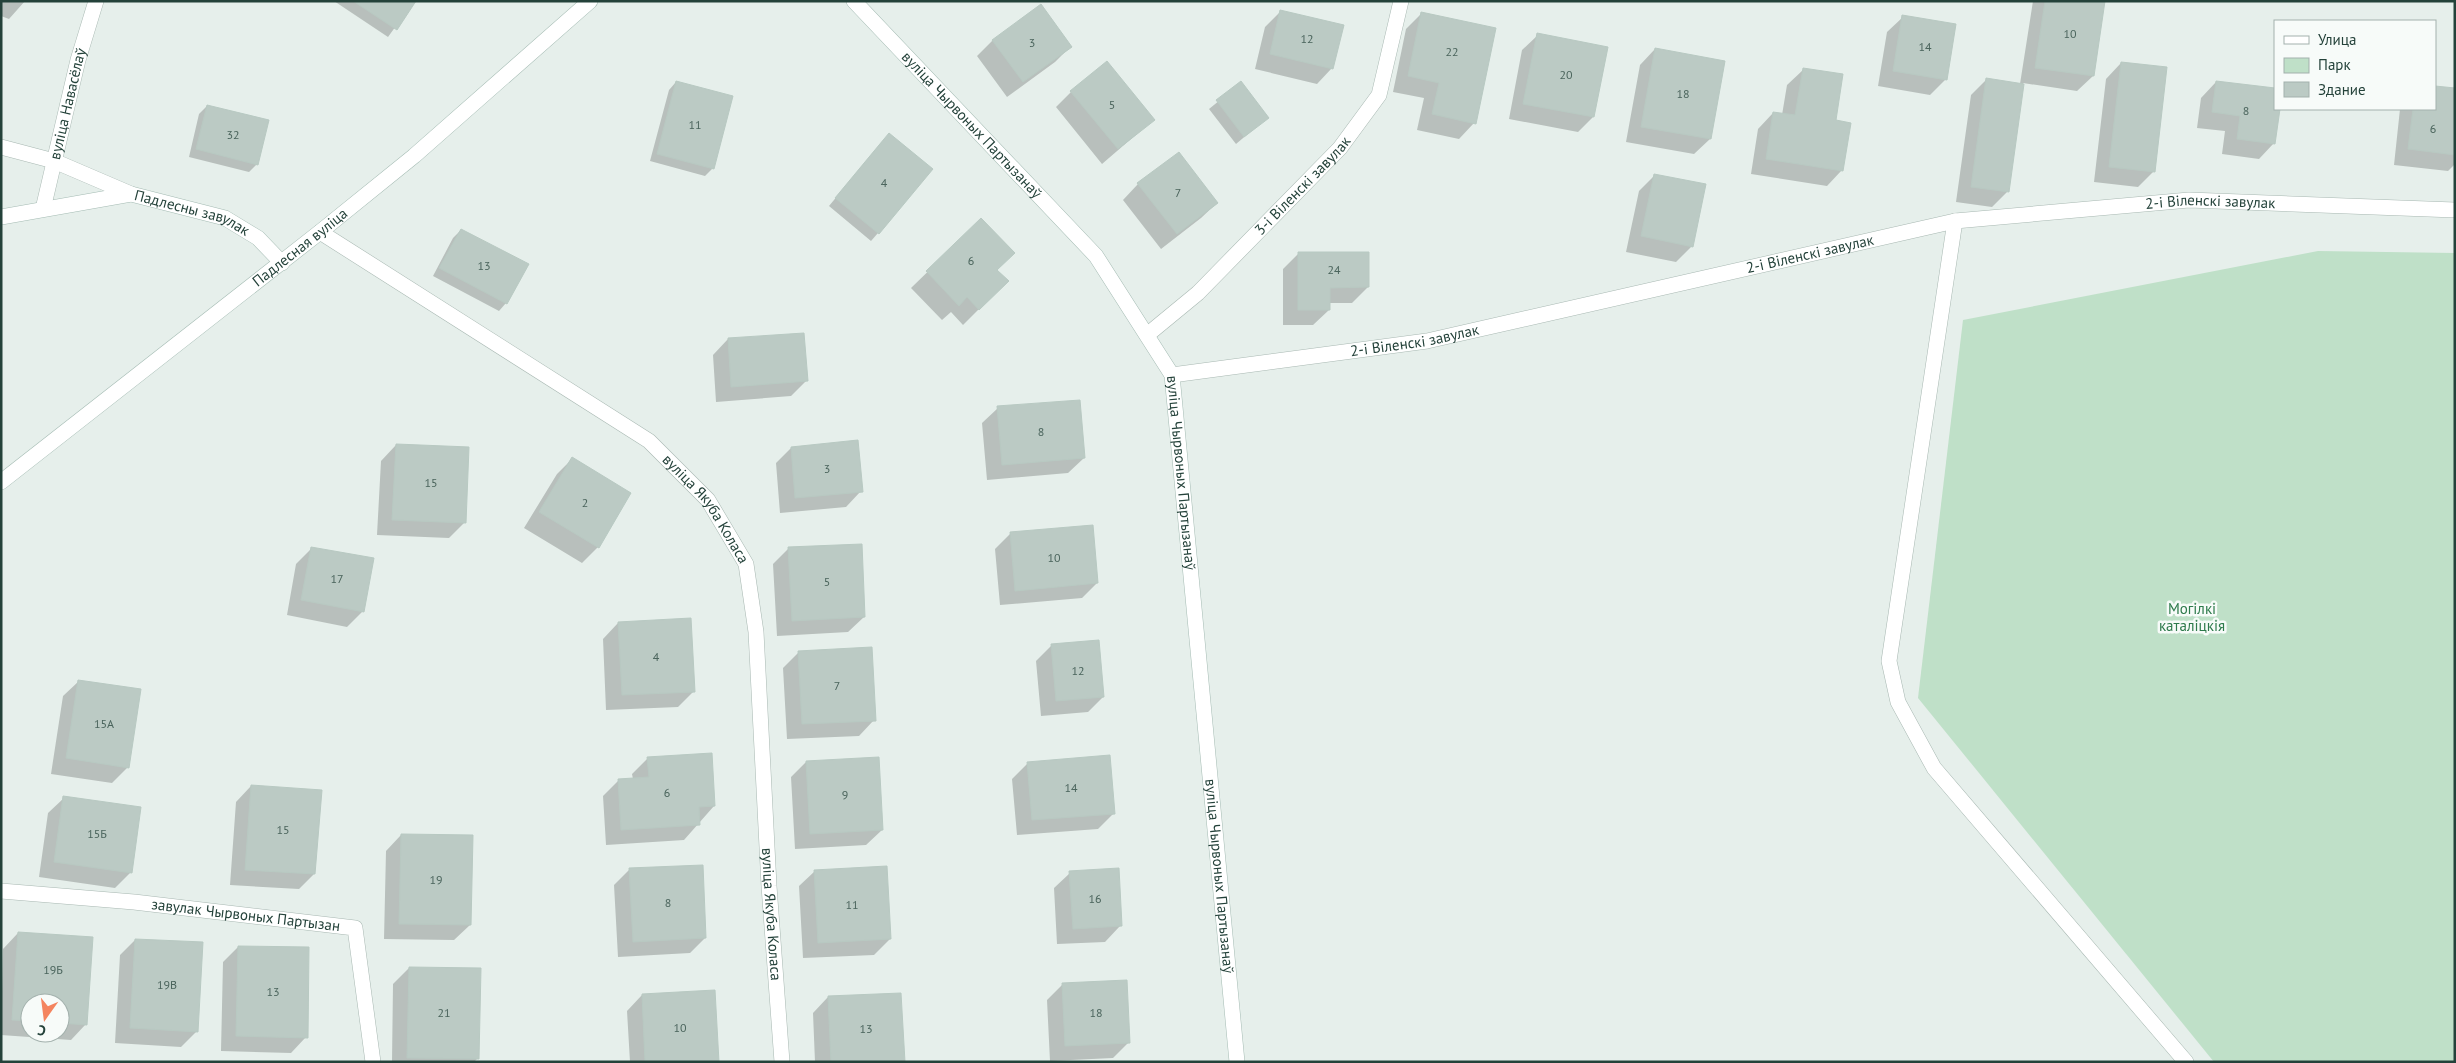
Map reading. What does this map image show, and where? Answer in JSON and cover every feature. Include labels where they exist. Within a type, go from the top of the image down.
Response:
[{"type":"street","name":"вуліца Навасёлаў","points":[[43,209],[78,60],[96,1]]},
{"type":"street","name":"Падлесная вуліца","points":[[1,482],[414,156],[590,1]]},
{"type":"street","name":"вуліца Чырвоных Партызанаў","points":[[854,1],[1096,256],[1172,376],[1237,1062]]},
{"type":"street","name":"3-і Віленскі завулак","points":[[1147,334],[1198,293],[1340,148],[1379,95],[1401,1]]},
{"type":"street","points":[[1,147],[54,161],[131,194]]},
{"type":"street","name":"Падлесны завулак","points":[[1,217],[131,194],[225,218],[258,238],[282,262]]},
{"type":"street","name":"2-і Віленскі завулак","points":[[1172,376],[1427,341],[1955,221],[2189,200],[2455,210]]},
{"type":"street","points":[[1955,221],[1889,660],[1898,702],[1934,768],[2186,1062]]},
{"type":"street","name":"вуліца Якуба Коласа","points":[[320,232],[649,441],[708,500],[746,564],[756,632],[769,886],[782,1062]]},
{"type":"street","name":"завулак Чырвоных Партызан","points":[[1,891],[134,902],[355,928],[373,1062]]},
{"type":"green space","name":"Могілкі каталіцкія","points":[[2318,251],[2455,253],[2455,1062],[2214,1062],[1918,698],[1963,320]]},
{"type":"building","points":[[353,1],[416,1],[397,30]]},
{"type":"building","points":[[2045,1],[2105,1],[2094,76],[2035,68]]},
{"type":"building","points":[[1041,4],[1072,47],[1023,82],[992,40]]},
{"type":"building","points":[[1280,10],[1344,25],[1333,69],[1270,54]]},
{"type":"building","points":[[1421,12],[1496,28],[1476,124],[1432,114],[1439,83],[1408,76]]},
{"type":"building","points":[[1902,15],[1956,24],[1947,80],[1893,71]]},
{"type":"building","points":[[1537,33],[1608,47],[1594,117],[1523,104]]},
{"type":"building","points":[[1655,48],[1725,61],[1711,139],[1641,127]]},
{"type":"building","points":[[1107,61],[1155,120],[1118,149],[1070,91]]},
{"type":"building","points":[[2121,62],[2167,67],[2155,172],[2109,167]]},
{"type":"building","points":[[1803,68],[1843,74],[1836,120],[1851,123],[1843,171],[1766,159],[1773,112],[1795,115]]},
{"type":"building","points":[[1986,78],[2024,84],[2009,192],[1971,187]]},
{"type":"building","points":[[676,81],[733,96],[714,169],[657,154]]},
{"type":"building","points":[[1241,81],[1269,118],[1244,137],[1216,100]]},
{"type":"building","points":[[2216,81],[2274,88],[2274,110],[2280,110],[2275,144],[2237,139],[2240,116],[2212,112]]},
{"type":"building","points":[[2436,86],[2455,88],[2455,155],[2408,149],[2413,110],[2436,110]]},
{"type":"building","points":[[207,105],[269,120],[258,165],[196,149]]},
{"type":"building","points":[[889,133],[933,169],[879,234],[835,198]]},
{"type":"building","points":[[1179,152],[1218,203],[1177,234],[1137,183]]},
{"type":"building","points":[[1654,174],[1706,184],[1693,247],[1641,236]]},
{"type":"building","points":[[981,218],[1015,253],[997,270],[1009,281],[979,310],[967,297],[959,306],[926,271]]},
{"type":"building","points":[[461,229],[529,264],[507,304],[439,268]]},
{"type":"building","points":[[1298,252],[1369,252],[1369,287],[1330,288],[1330,310],[1298,310]]},
{"type":"building","points":[[804,333],[808,381],[731,387],[728,338]]},
{"type":"building","points":[[1080,400],[1085,458],[1002,465],[997,406]]},
{"type":"building","points":[[858,440],[863,492],[795,498],[791,447]]},
{"type":"building","points":[[396,444],[469,447],[466,523],[392,520]]},
{"type":"building","points":[[572,457],[631,493],[599,548],[539,512]]},
{"type":"building","points":[[1093,525],[1098,583],[1015,591],[1010,532]]},
{"type":"building","points":[[862,544],[865,617],[792,621],[788,547]]},
{"type":"building","points":[[311,547],[374,558],[364,612],[301,600]]},
{"type":"building","points":[[691,618],[695,692],[622,695],[618,622]]},
{"type":"building","points":[[1099,640],[1104,697],[1056,701],[1051,644]]},
{"type":"building","points":[[872,647],[876,721],[802,724],[798,651]]},
{"type":"building","points":[[78,680],[141,689],[129,768],[66,758]]},
{"type":"building","points":[[712,753],[715,806],[699,807],[700,825],[621,830],[618,779],[649,777],[647,757]]},
{"type":"building","points":[[1110,755],[1115,814],[1032,820],[1027,762]]},
{"type":"building","points":[[879,757],[883,830],[810,834],[806,761]]},
{"type":"building","points":[[251,785],[322,790],[315,874],[245,870]]},
{"type":"building","points":[[63,796],[141,807],[132,873],[54,862]]},
{"type":"building","points":[[401,834],[473,835],[471,925],[399,924]]},
{"type":"building","points":[[703,865],[706,938],[633,942],[629,868]]},
{"type":"building","points":[[887,866],[891,939],[818,943],[814,870]]},
{"type":"building","points":[[1119,868],[1122,926],[1073,929],[1069,871]]},
{"type":"building","points":[[18,932],[93,937],[87,1025],[70,1024],[70,993],[20,993],[20,1020],[12,1020]]},
{"type":"building","points":[[135,939],[203,942],[198,1032],[130,1028]]},
{"type":"building","points":[[238,946],[309,947],[308,1038],[236,1036]]},
{"type":"building","points":[[409,967],[481,968],[479,1059],[407,1058]]},
{"type":"building","points":[[1127,980],[1130,1043],[1065,1046],[1062,983]]},
{"type":"building","points":[[715,990],[719,1062],[645,1062],[642,994]]},
{"type":"building","points":[[901,993],[905,1062],[831,1062],[828,996]]}]
